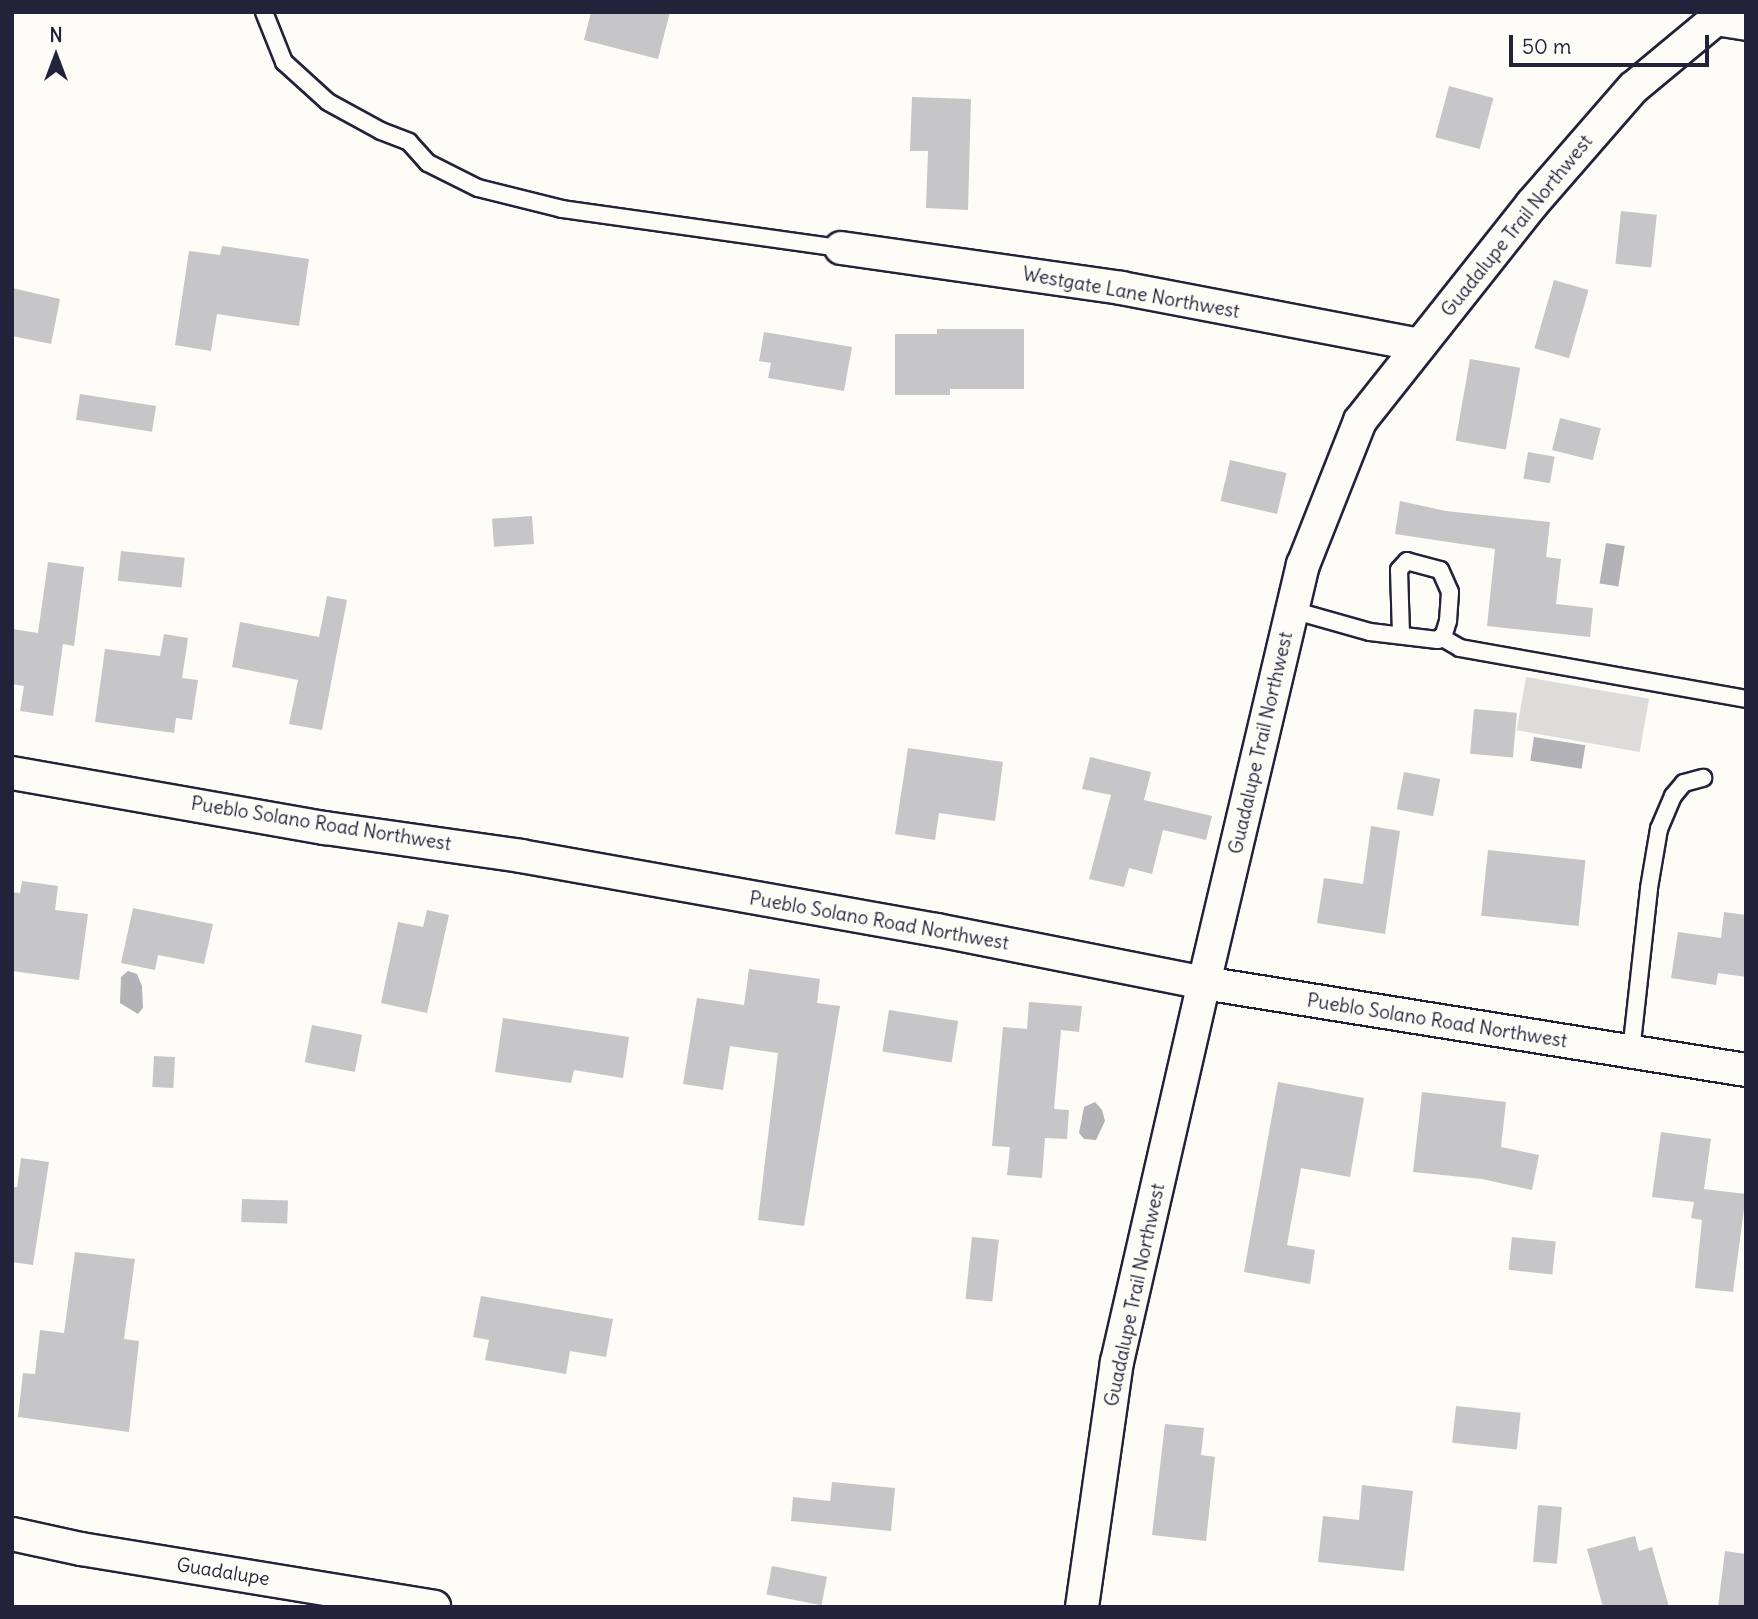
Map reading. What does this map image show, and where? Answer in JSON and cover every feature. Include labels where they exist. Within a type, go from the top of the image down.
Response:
[{"type":"street","name":"Guadalupe Trail Northwest","points":[[1082,1607],[1117,1362],[1204,983],[1303,565],[1360,421],[1532,204],[1633,88],[1726,19]]},
{"type":"street","name":"Westgate Lane Northwest","points":[[841,248],[1121,288],[1420,345]]},
{"type":"street","name":"Pueblo Solano Road Northwest","points":[[12,773],[325,828],[534,859],[937,930],[1204,983],[1746,1070]]},
{"type":"street","name":"Guadalupe","points":[[12,1534],[81,1549],[434,1607]]},
{"type":"lane","points":[[264,12],[284,62],[328,102],[380,131],[409,142],[428,163],[478,188],[562,209],[841,248]]},
{"type":"lane","points":[[1292,610],[1370,632],[1438,640],[1448,621],[1450,592],[1440,570],[1419,562],[1407,561],[1399,570],[1401,634]]},
{"type":"lane","points":[[1441,637],[1460,648],[1746,699]]},
{"type":"lane","points":[[1631,1052],[1649,888],[1659,829],[1673,796],[1684,783],[1703,778]]},
{"type":"shaded area","points":[[1606,543],[1625,546],[1618,586],[1600,583]]},
{"type":"shaded area","points":[[1526,677],[1649,699],[1640,752],[1517,730]]},
{"type":"shaded area","points":[[1534,737],[1585,745],[1582,769],[1530,761]]},
{"type":"shaded area","points":[[128,971],[137,974],[142,986],[143,1008],[138,1014],[120,1003],[121,977]]},
{"type":"shaded area","points":[[1095,1102],[1102,1110],[1105,1121],[1096,1140],[1084,1139],[1079,1133],[1084,1107]]},
{"type":"building","points":[[591,12],[670,12],[658,59],[584,40]]},
{"type":"building","points":[[1449,86],[1493,98],[1480,149],[1435,137]]},
{"type":"building","points":[[912,97],[971,99],[968,210],[926,208],[928,151],[910,151]]},
{"type":"building","points":[[1621,211],[1657,215],[1651,267],[1615,264]]},
{"type":"building","points":[[222,246],[309,259],[299,326],[217,314],[211,351],[175,345],[189,251],[220,255]]},
{"type":"building","points":[[1554,280],[1589,290],[1569,358],[1534,348]]},
{"type":"building","points":[[12,288],[60,299],[51,344],[12,336]]},
{"type":"building","points":[[937,329],[1024,329],[1024,389],[950,389],[950,395],[895,395],[895,334],[937,334]]},
{"type":"building","points":[[764,332],[852,347],[844,391],[768,378],[771,363],[759,361]]},
{"type":"building","points":[[1470,359],[1520,368],[1506,450],[1456,441]]},
{"type":"building","points":[[80,394],[156,406],[152,432],[76,420]]},
{"type":"building","points":[[1560,418],[1601,428],[1593,460],[1552,450]]},
{"type":"building","points":[[1528,452],[1555,457],[1550,483],[1523,479]]},
{"type":"building","points":[[1230,460],[1287,473],[1277,514],[1221,501]]},
{"type":"building","points":[[1400,501],[1446,511],[1550,522],[1546,557],[1561,559],[1556,604],[1593,608],[1590,637],[1487,626],[1495,549],[1395,534]]},
{"type":"building","points":[[532,516],[534,544],[494,547],[492,519]]},
{"type":"building","points":[[121,551],[185,558],[182,588],[118,581]]},
{"type":"building","points":[[48,562],[84,567],[74,646],[63,644],[53,716],[20,711],[24,686],[12,684],[12,629],[38,633]]},
{"type":"building","points":[[327,596],[347,600],[322,730],[289,724],[298,680],[232,667],[240,622],[319,637]]},
{"type":"building","points":[[164,634],[188,638],[182,678],[198,680],[192,720],[176,718],[174,733],[95,722],[105,649],[160,656]]},
{"type":"building","points":[[1474,709],[1517,713],[1513,758],[1470,754]]},
{"type":"building","points":[[908,748],[1003,762],[995,821],[939,813],[935,840],[895,834]]},
{"type":"building","points":[[1090,757],[1151,772],[1144,800],[1212,816],[1206,840],[1163,830],[1152,874],[1129,868],[1124,887],[1089,879],[1111,795],[1082,789]]},
{"type":"building","points":[[1404,772],[1440,779],[1433,816],[1397,809]]},
{"type":"building","points":[[1371,826],[1400,831],[1385,934],[1317,923],[1324,878],[1363,884]]},
{"type":"building","points":[[1488,850],[1585,860],[1579,926],[1481,916]]},
{"type":"building","points":[[22,881],[58,886],[55,910],[88,914],[79,980],[12,971],[12,892],[20,893]]},
{"type":"building","points":[[133,908],[213,924],[204,964],[158,955],[155,970],[121,963]]},
{"type":"building","points":[[427,910],[449,915],[427,1013],[381,1003],[398,922],[423,927]]},
{"type":"building","points":[[1724,912],[1746,915],[1746,977],[1718,973],[1716,985],[1671,978],[1678,932],[1721,938]]},
{"type":"building","points":[[749,969],[820,979],[817,1003],[840,1006],[804,1226],[758,1220],[778,1053],[730,1046],[723,1090],[683,1084],[697,998],[744,1005]]},
{"type":"building","points":[[1029,1002],[1082,1006],[1079,1032],[1061,1030],[1054,1109],[1069,1110],[1067,1139],[1045,1138],[1042,1178],[1007,1175],[1010,1147],[992,1146],[1003,1027],[1027,1029]]},
{"type":"building","points":[[889,1010],[958,1021],[952,1062],[882,1051]]},
{"type":"building","points":[[503,1018],[629,1037],[623,1078],[574,1070],[571,1083],[495,1072]]},
{"type":"building","points":[[312,1025],[362,1035],[355,1072],[305,1062]]},
{"type":"building","points":[[154,1056],[175,1057],[173,1088],[152,1087]]},
{"type":"building","points":[[1278,1082],[1364,1098],[1350,1177],[1301,1168],[1287,1245],[1315,1250],[1310,1284],[1244,1272]]},
{"type":"building","points":[[1422,1092],[1506,1102],[1501,1147],[1539,1155],[1532,1190],[1482,1179],[1413,1172]]},
{"type":"building","points":[[1661,1132],[1711,1139],[1704,1189],[1746,1194],[1733,1292],[1695,1288],[1702,1220],[1691,1218],[1694,1202],[1652,1197]]},
{"type":"building","points":[[21,1158],[49,1162],[33,1265],[12,1262],[12,1187],[17,1187]]},
{"type":"building","points":[[242,1199],[288,1201],[287,1224],[241,1222]]},
{"type":"building","points":[[972,1237],[999,1240],[992,1301],[966,1299]]},
{"type":"building","points":[[1512,1237],[1556,1242],[1552,1274],[1509,1270]]},
{"type":"building","points":[[75,1252],[135,1259],[124,1339],[139,1341],[129,1432],[18,1417],[23,1373],[35,1374],[40,1330],[64,1333]]},
{"type":"building","points":[[481,1296],[613,1319],[606,1357],[570,1351],[566,1374],[485,1360],[489,1340],[473,1337]]},
{"type":"building","points":[[1456,1406],[1521,1413],[1517,1450],[1452,1443]]},
{"type":"building","points":[[1165,1424],[1204,1428],[1201,1455],[1215,1457],[1206,1541],[1152,1535]]},
{"type":"building","points":[[832,1482],[895,1488],[891,1531],[791,1521],[793,1497],[830,1501]]},
{"type":"building","points":[[1362,1485],[1413,1491],[1404,1571],[1318,1562],[1323,1516],[1359,1520]]},
{"type":"building","points":[[1538,1505],[1562,1507],[1557,1564],[1533,1562]]},
{"type":"building","points":[[1635,1536],[1639,1551],[1652,1547],[1669,1607],[1603,1607],[1587,1549]]},
{"type":"building","points":[[1725,1551],[1746,1554],[1746,1607],[1718,1607]]},
{"type":"building","points":[[772,1566],[827,1577],[821,1605],[766,1594]]}]
